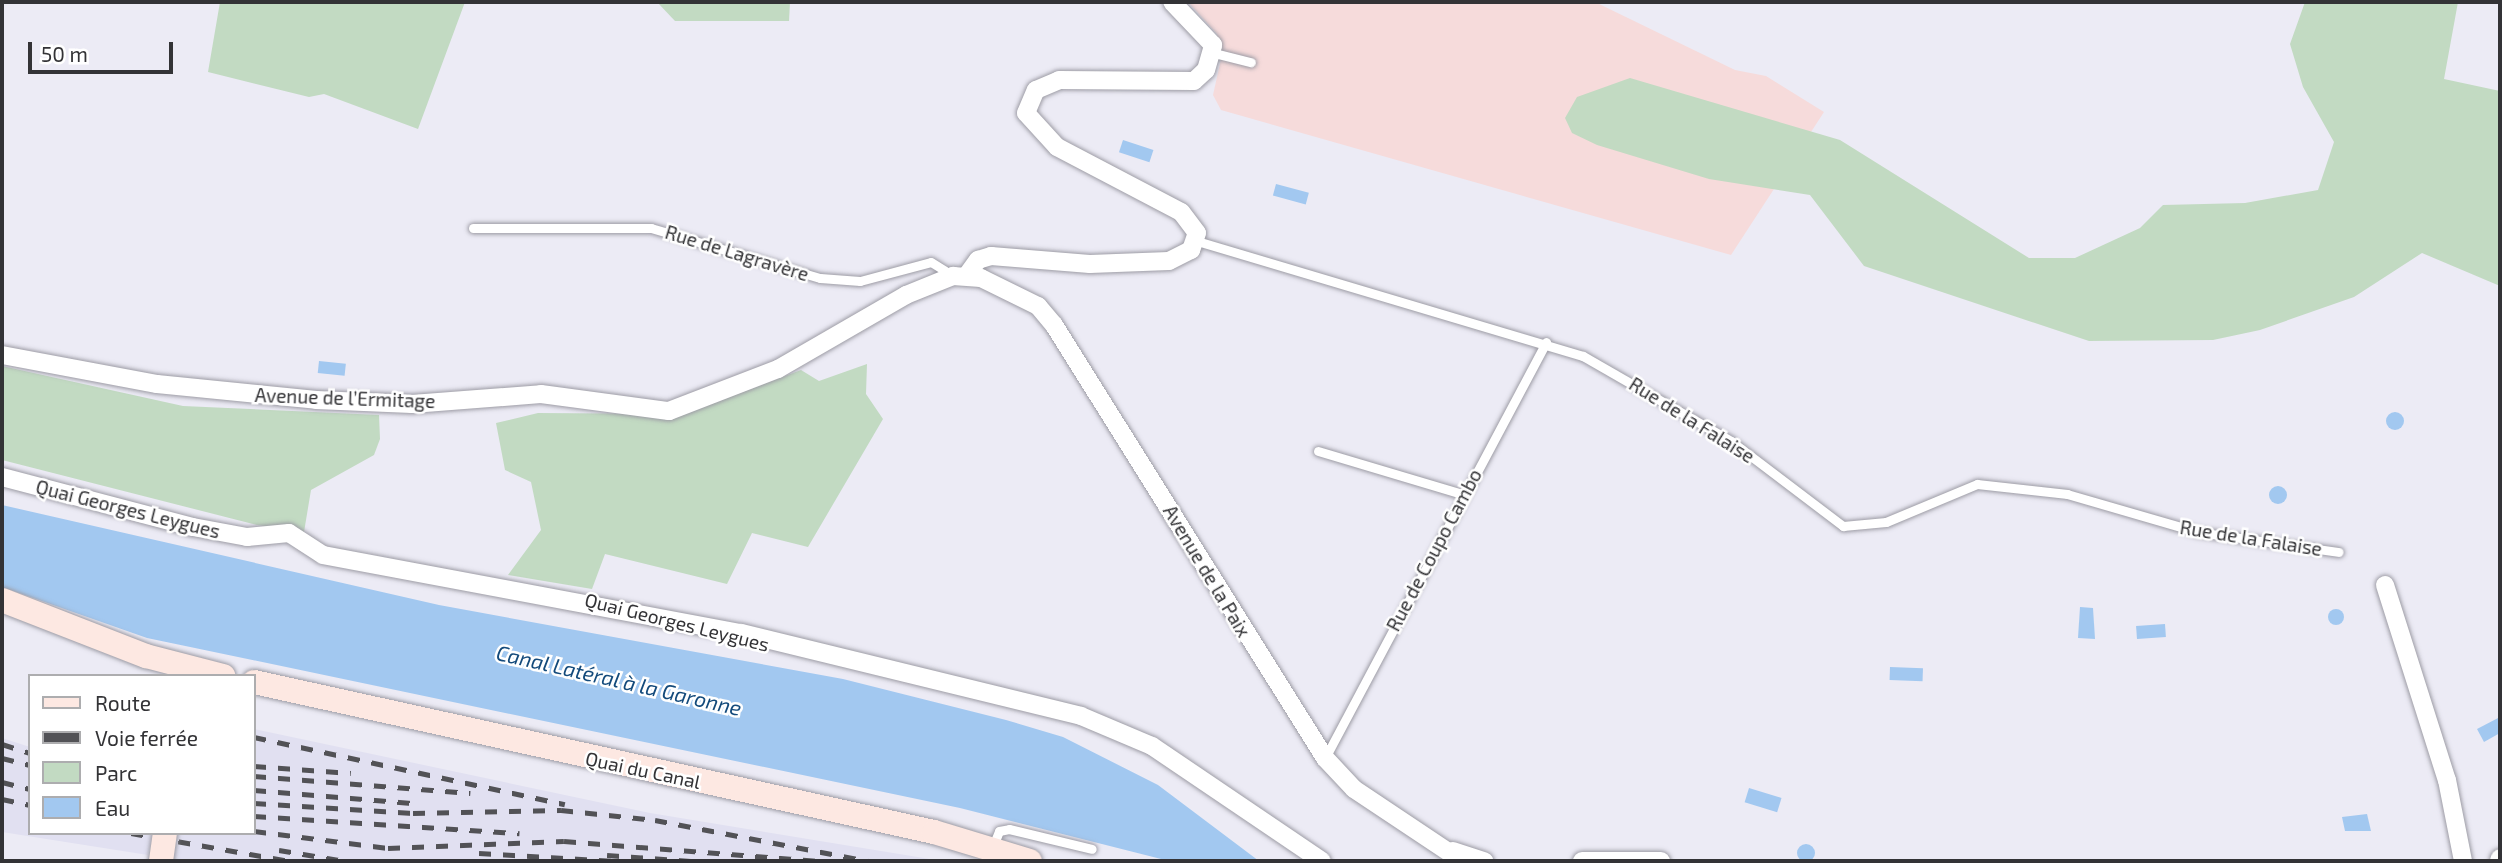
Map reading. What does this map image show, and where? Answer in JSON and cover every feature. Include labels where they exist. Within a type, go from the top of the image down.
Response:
[{"type":"street","points":[[1172,2],[1206,32],[1214,53],[1194,81],[1059,80],[1036,90],[1027,105],[1029,122],[1042,136],[1181,212],[1197,241]]},
{"type":"street","name":"Avenue de l’Ermitage","points":[[2,355],[124,379],[316,400],[412,404],[541,394],[669,411],[778,369],[906,295],[960,275],[978,260],[1003,256],[1055,263],[1170,261],[1197,241]]},
{"type":"street","name":"Avenue de la Paix","points":[[960,275],[1021,296],[1054,324],[1325,758],[1354,789],[1462,861]]},
{"type":"street","name":"Quai Georges Leygues","points":[[2,477],[193,527],[247,537],[289,533],[323,555],[741,634],[1080,716],[1152,746],[1322,861]]},
{"type":"street","points":[[2385,585],[2449,786],[2463,861]]},
{"type":"street","points":[[2,600],[192,669],[214,674]]},
{"type":"street","points":[[2,610],[149,674]]},
{"type":"street","name":"Quai du Canal","points":[[256,688],[993,848],[1030,861]]},
{"type":"street","points":[[161,861],[165,835]]},
{"type":"street","points":[[1446,849],[1484,861]]},
{"type":"street","points":[[1582,861],[1661,861]]},
{"type":"lane","points":[[1214,53],[1251,62]]},
{"type":"lane","name":"Rue de Lagravère","points":[[473,228],[651,228],[821,278],[860,281],[931,262],[960,275]]},
{"type":"lane","name":"Rue de la Falaise","points":[[1197,241],[1546,342],[1614,372],[1731,441],[1843,526],[1886,522],[1977,484],[2067,494],[2198,532],[2339,552]]},
{"type":"lane","name":"Rue de Coupo Cambo","points":[[1325,758],[1462,494],[1546,342]]},
{"type":"lane","points":[[1318,451],[1462,494]]},
{"type":"lane","points":[[993,848],[999,831],[1009,830],[1092,849]]},
{"type":"shaded area","points":[[1188,2],[1595,2],[1735,70],[1766,76],[1824,112],[1731,255],[1221,110],[1213,95],[1221,59],[1217,34]]},
{"type":"shaded area","points":[[256,729],[650,813],[942,861],[173,861],[178,835],[256,835]]},
{"type":"shaded area","points":[[2,738],[28,746],[28,835],[152,835],[148,855],[2,832]]},
{"type":"green space","points":[[220,2],[465,2],[418,129],[324,94],[309,97],[208,72]]},
{"type":"green space","points":[[657,2],[790,2],[789,21],[675,21]]},
{"type":"green space","points":[[2305,2],[2458,2],[2444,79],[2500,91],[2500,286],[2422,253],[2354,297],[2260,330],[2213,340],[2089,341],[1864,266],[1810,195],[1709,179],[1597,145],[1572,133],[1565,118],[1577,97],[1630,78],[1840,140],[2029,258],[2075,258],[2140,228],[2163,205],[2245,203],[2318,190],[2334,142],[2303,87],[2290,44]]},
{"type":"green space","points":[[867,364],[866,394],[883,419],[808,547],[752,533],[727,584],[605,554],[592,589],[508,575],[541,530],[531,482],[505,470],[496,423],[538,413],[684,414],[801,370],[819,381]]},
{"type":"green space","points":[[2,366],[183,406],[379,415],[380,439],[374,455],[311,490],[304,532],[257,525],[2,460]]},
{"type":"water","points":[[1123,140],[1153,150],[1149,162],[1119,152]]},
{"type":"water","points":[[1276,184],[1309,193],[1306,204],[1273,196]]},
{"type":"water","points":[[319,361],[346,364],[345,376],[318,373]]},
{"type":"water","points":[[2395,412],[2401,415],[2404,421],[2401,427],[2395,430],[2389,427],[2386,421],[2389,415]]},
{"type":"water","points":[[2274,486],[2282,486],[2287,495],[2285,502],[2274,504],[2269,499],[2269,491]]},
{"type":"water","name":"Canal Latéral à la Garonne","points":[[2,505],[439,605],[843,679],[1006,720],[1063,737],[1158,785],[1259,861],[1169,861],[960,808],[147,638],[2,587]]},
{"type":"water","points":[[2080,607],[2093,608],[2095,639],[2078,638]]},
{"type":"water","points":[[2336,609],[2342,611],[2342,623],[2336,625],[2330,623],[2328,617],[2330,611]]},
{"type":"water","points":[[2165,624],[2166,637],[2137,639],[2136,626]]},
{"type":"water","points":[[1890,667],[1923,668],[1923,681],[1890,680]]},
{"type":"water","points":[[2500,717],[2500,733],[2484,742],[2477,729]]},
{"type":"water","points":[[1749,788],[1782,798],[1777,812],[1745,802]]},
{"type":"water","points":[[2367,814],[2371,831],[2345,831],[2342,817]]},
{"type":"water","points":[[1806,844],[1812,847],[1815,853],[1812,859],[1806,862],[1800,859],[1797,853],[1800,847]]},
{"type":"railway","points":[[256,737],[565,804]]},
{"type":"railway","points":[[2,744],[28,752]]},
{"type":"railway","points":[[2,758],[28,764]]},
{"type":"railway","points":[[256,766],[351,773]]},
{"type":"railway","points":[[256,776],[470,793]]},
{"type":"railway","points":[[2,782],[28,788]]},
{"type":"railway","points":[[256,790],[411,803]]},
{"type":"railway","points":[[2,799],[28,805]]},
{"type":"railway","points":[[256,803],[413,813],[561,810],[655,820],[868,861]]},
{"type":"railway","points":[[256,816],[519,833]]},
{"type":"railway","points":[[256,831],[388,848],[564,841],[819,861]]},
{"type":"railway","points":[[142,835],[290,861]]},
{"type":"railway","points":[[279,850],[345,861]]},
{"type":"railway","points":[[479,853],[616,861]]},
{"type":"railway","points":[[607,855],[691,861]]}]
